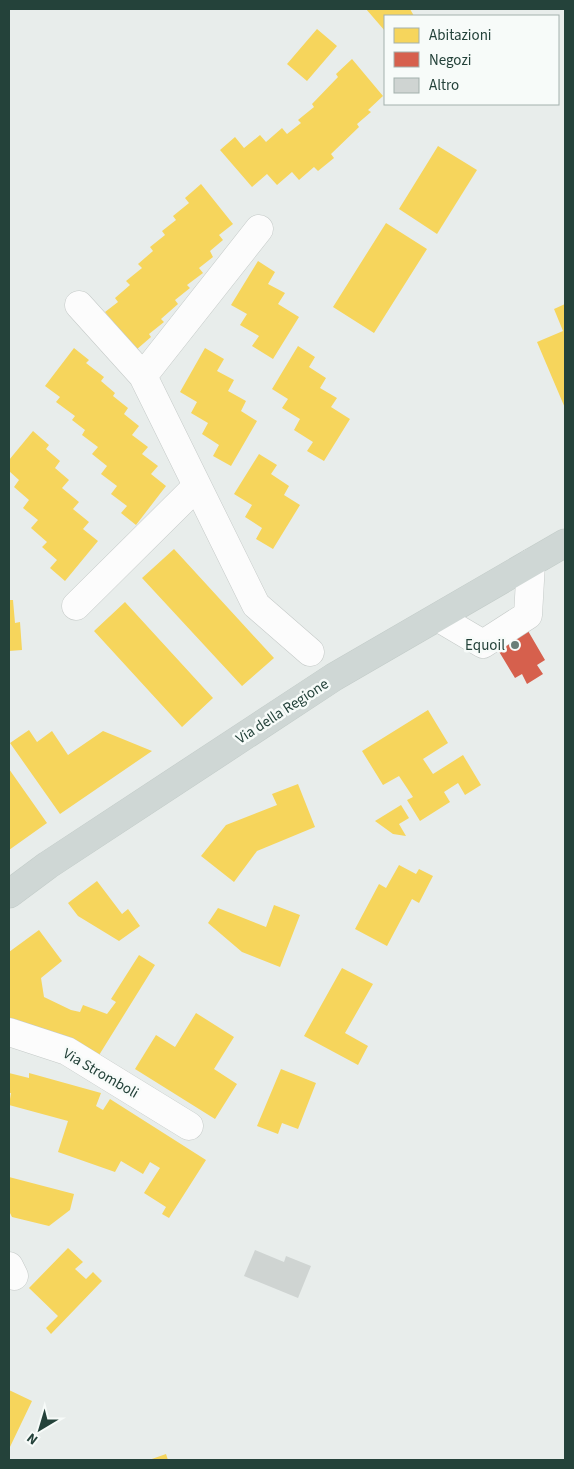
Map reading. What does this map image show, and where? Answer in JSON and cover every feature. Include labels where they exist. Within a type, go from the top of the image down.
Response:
[{"type":"main road","name":"Via della Regione","points":[[9,894],[48,865],[334,677],[439,618],[565,543]]},
{"type":"street","points":[[143,376],[259,230]]},
{"type":"street","points":[[80,305],[143,376],[256,605],[310,652]]},
{"type":"street","points":[[76,606],[197,486]]},
{"type":"street","points":[[439,618],[483,644],[528,615],[531,563]]},
{"type":"street","name":"Via Stromboli","points":[[9,1032],[67,1052],[189,1126]]},
{"type":"building: Abitazioni","points":[[366,9],[410,9],[413,15],[384,15],[384,30]]},
{"type":"building: Abitazioni","points":[[317,29],[337,46],[307,81],[287,64]]},
{"type":"building: Abitazioni","points":[[352,59],[383,96],[368,110],[371,112],[357,124],[359,127],[331,154],[334,158],[318,171],[314,167],[299,180],[292,172],[277,185],[267,174],[252,187],[220,150],[235,137],[244,148],[260,135],[266,142],[282,128],[287,134],[301,123],[298,120],[314,107],[312,104],[338,77],[336,74]]},
{"type":"building: Abitazioni","points":[[438,146],[477,170],[437,234],[399,209]]},
{"type":"building: Abitazioni","points":[[201,184],[233,224],[219,235],[223,240],[210,251],[213,257],[199,268],[203,273],[187,285],[190,288],[175,300],[178,304],[161,319],[164,322],[149,334],[151,337],[136,350],[105,312],[118,302],[115,298],[130,285],[126,281],[142,268],[138,264],[153,251],[150,247],[165,235],[162,231],[176,220],[173,216],[189,203],[185,198]]},
{"type":"building: Abitazioni","points":[[386,223],[427,249],[374,333],[333,307]]},
{"type":"building: Abitazioni","points":[[258,261],[275,272],[268,284],[285,293],[278,304],[299,317],[273,359],[252,346],[259,336],[240,325],[247,314],[231,305]]},
{"type":"building: Abitazioni","points":[[565,304],[565,408],[537,342],[563,331],[554,309]]},
{"type":"building: Abitazioni","points":[[298,346],[315,357],[309,367],[326,378],[320,388],[337,398],[331,407],[350,419],[324,461],[307,451],[313,442],[294,430],[300,419],[282,408],[288,399],[272,389]]},
{"type":"building: Abitazioni","points":[[74,348],[89,360],[86,363],[104,377],[101,381],[115,393],[113,396],[128,408],[124,414],[139,426],[132,435],[148,447],[142,454],[158,466],[151,474],[166,486],[136,525],[121,513],[127,506],[111,494],[117,486],[101,474],[107,466],[92,454],[98,447],[82,435],[85,430],[72,420],[75,416],[56,402],[60,397],[45,386]]},
{"type":"building: Abitazioni","points":[[205,348],[224,359],[217,371],[234,380],[228,391],[246,401],[241,411],[257,421],[231,466],[213,456],[219,445],[202,434],[208,423],[191,413],[197,402],[180,392]]},
{"type":"building: Abitazioni","points":[[33,431],[49,445],[46,449],[60,461],[55,468],[69,480],[62,488],[79,502],[73,509],[89,522],[83,529],[98,541],[65,581],[50,568],[57,560],[42,547],[47,542],[31,528],[38,520],[23,508],[29,500],[14,487],[19,480],[9,471],[9,460]]},
{"type":"building: Abitazioni","points":[[259,454],[277,465],[271,474],[289,486],[284,495],[300,505],[273,549],[256,539],[262,528],[245,517],[252,505],[234,494]]},
{"type":"building: Abitazioni","points":[[174,549],[274,658],[242,686],[142,578]]},
{"type":"building: Abitazioni","points":[[9,600],[13,600],[15,623],[20,622],[22,650],[9,651]]},
{"type":"building: Abitazioni","points":[[125,602],[213,698],[182,727],[94,631]]},
{"type":"building: Abitazioni","points":[[428,710],[448,743],[423,759],[433,774],[463,755],[481,785],[465,795],[458,783],[444,792],[450,802],[420,821],[407,800],[413,797],[399,776],[383,785],[362,751]]},
{"type":"building: Abitazioni","points":[[29,730],[37,742],[52,731],[68,755],[103,731],[152,751],[60,814],[10,743]]},
{"type":"building: Abitazioni","points":[[9,769],[47,823],[9,850]]},
{"type":"building: Abitazioni","points":[[298,784],[315,827],[257,851],[234,882],[201,856],[226,825],[277,805],[272,794]]},
{"type":"building: Abitazioni","points":[[401,805],[409,818],[399,824],[406,836],[393,834],[375,821]]},
{"type":"building: Abitazioni","points":[[399,865],[416,874],[419,869],[433,876],[419,903],[412,899],[387,946],[355,929],[379,884],[386,888]]},
{"type":"building: Abitazioni","points":[[97,881],[122,914],[128,909],[140,926],[119,941],[78,916],[68,903]]},
{"type":"building: Abitazioni","points":[[274,905],[300,915],[280,967],[242,952],[208,923],[218,908],[266,927]]},
{"type":"building: Abitazioni","points":[[39,930],[62,961],[41,978],[44,997],[71,1010],[80,1012],[83,1005],[107,1014],[116,1002],[111,999],[139,955],[155,965],[96,1060],[63,1038],[9,1018],[9,952]]},
{"type":"building: Abitazioni","points":[[342,968],[373,984],[345,1033],[368,1046],[358,1065],[304,1036]]},
{"type":"building: Abitazioni","points":[[196,1013],[234,1037],[214,1069],[237,1084],[215,1119],[135,1069],[156,1035],[175,1047]]},
{"type":"building: Abitazioni","points":[[281,1069],[316,1083],[298,1129],[282,1123],[278,1134],[257,1126]]},
{"type":"building: Abitazioni","points":[[9,1073],[29,1078],[29,1073],[101,1093],[96,1106],[103,1110],[110,1099],[206,1160],[169,1218],[162,1214],[166,1207],[144,1193],[160,1168],[150,1162],[143,1174],[121,1161],[115,1172],[58,1152],[68,1121],[9,1105],[11,1093],[9,1093]]},
{"type":"building: Abitazioni","points":[[9,1177],[74,1194],[70,1210],[49,1226],[12,1217],[9,1211]]},
{"type":"building: Abitazioni","points":[[68,1248],[83,1262],[75,1269],[86,1279],[93,1272],[102,1281],[51,1334],[46,1328],[58,1316],[29,1288]]},
{"type":"building: Abitazioni","points":[[9,1390],[32,1401],[9,1449]]},
{"type":"building: Abitazioni","points":[[166,1454],[168,1460],[149,1460]]},
{"type":"building: Negozi","points":[[517,612],[545,660],[537,665],[543,674],[527,684],[522,674],[515,678],[486,630]]},
{"type":"building: Altro","points":[[255,1250],[284,1262],[286,1256],[311,1266],[298,1298],[244,1276]]},
{"type":"place","name":"Equoil","points":[[515,645]]}]
